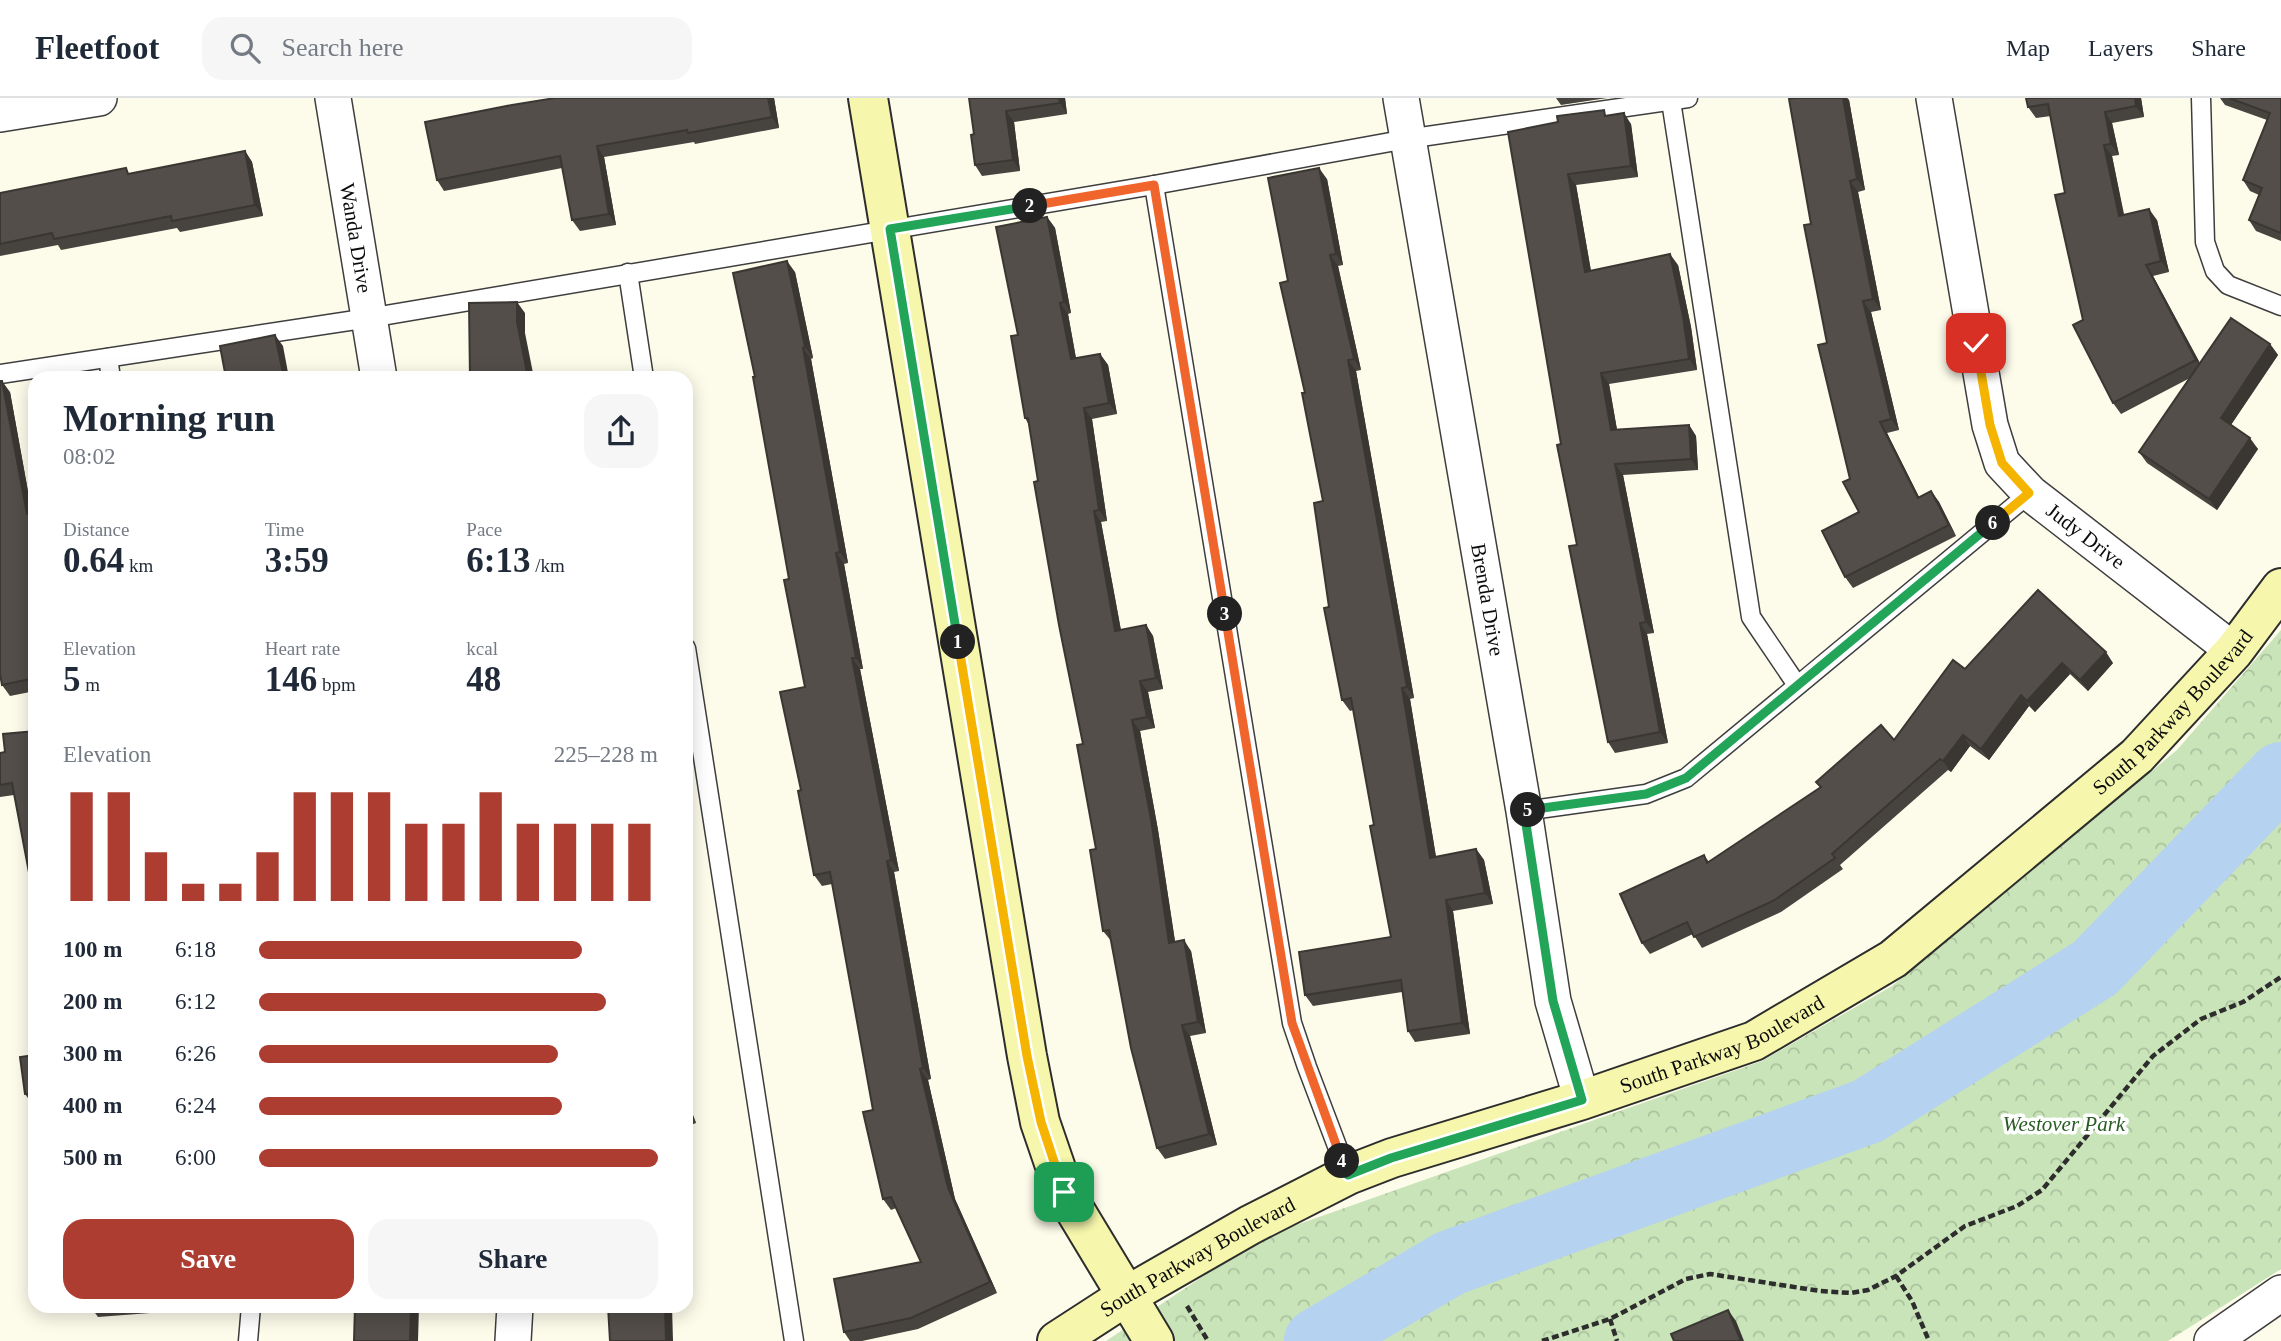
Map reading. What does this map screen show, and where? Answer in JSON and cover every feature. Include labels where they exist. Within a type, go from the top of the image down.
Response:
[{"type":"street","points":[[0,114],[99,98]]},
{"type":"street","name":"Wanda Drive","points":[[333,98],[378,371]]},
{"type":"street","points":[[868,98],[1027,1056],[1041,1122],[1064,1192],[1143,1321]]},
{"type":"street","name":"Brenda Drive","points":[[1401,98],[1524,811],[1553,1001],[1582,1100]]},
{"type":"street","name":"Judy Drive","points":[[1934,98],[1990,425],[2002,463],[2029,493],[2234,651]]},
{"type":"street","name":"South Parkway Boulevard","points":[[1057,1341],[1143,1321],[1250,1225],[1348,1175],[1391,1158],[1582,1100],[1754,1041],[1893,959],[2137,756],[2234,651],[2281,588]]},
{"type":"street","points":[[2212,1341],[2281,1293]]},
{"type":"street","points":[[513,1341],[515,1313]]},
{"type":"lane","points":[[2201,98],[2206,242],[2215,271],[2228,285],[2281,306]]},
{"type":"lane","points":[[0,374],[369,318],[1154,185],[1407,139],[1679,99],[1751,617],[1797,685]]},
{"type":"lane","points":[[1154,185],[1292,1023],[1348,1175]]},
{"type":"lane","points":[[628,273],[643,371]]},
{"type":"lane","points":[[108,358],[110,371]]},
{"type":"lane","points":[[1524,811],[1646,794],[1686,778],[2029,493]]},
{"type":"lane","points":[[693,693],[794,1341]]},
{"type":"lane","points":[[248,1341],[250,1313]]},
{"type":"path","points":[[1542,1341],[1610,1319],[1686,1279],[1710,1274],[1820,1291],[1851,1293],[1868,1290],[1896,1276],[1965,1226],[2017,1206],[2042,1190],[2165,1045],[2202,1019],[2243,1002],[2281,977]]},
{"type":"path","points":[[1896,1276],[1912,1301],[1929,1341]]},
{"type":"path","points":[[1189,1309],[1208,1341]]},
{"type":"path","points":[[1610,1319],[1617,1341]]},
{"type":"green space","name":"Westover Park","points":[[2281,630],[2281,1269],[2168,1341],[1106,1341],[1262,1237],[1762,1061],[1892,986],[2177,750]]},
{"type":"building","points":[[555,98],[768,98],[772,117],[597,146],[609,214],[572,220],[560,156],[437,180],[425,122]]},
{"type":"building","points":[[969,98],[1059,98],[1060,103],[1006,111],[1013,160],[975,165]]},
{"type":"building","points":[[1843,98],[1857,179],[1850,181],[1873,299],[1863,301],[1891,419],[1880,422],[1918,498],[1931,491],[1949,525],[1845,577],[1822,531],[1859,512],[1843,482],[1850,479],[1818,345],[1827,343],[1804,225],[1811,224],[1789,99]]},
{"type":"building","points":[[2026,98],[2135,98],[2136,106],[2105,112],[2111,144],[2104,145],[2119,216],[2149,209],[2161,261],[2146,265],[2196,360],[2113,403],[2073,325],[2083,320],[2055,195],[2065,193],[2048,104],[2028,107]]},
{"type":"building","points":[[2229,98],[2281,98],[2281,233],[2249,220],[2262,188],[2243,180],[2270,113]]},
{"type":"building","points":[[1604,110],[1605,116],[1624,113],[1631,166],[1568,174],[1585,272],[1670,254],[1689,359],[1601,373],[1611,430],[1689,425],[1691,459],[1615,464],[1646,622],[1640,623],[1660,732],[1608,742],[1569,546],[1577,545],[1557,445],[1561,444],[1508,132],[1558,122],[1557,116]]},
{"type":"building","points":[[245,151],[255,205],[172,221],[171,216],[54,239],[52,233],[0,244],[0,193],[126,168],[128,174]]},
{"type":"building","points":[[1319,168],[1336,254],[1330,255],[1354,359],[1348,360],[1407,687],[1402,688],[1430,858],[1476,849],[1485,893],[1446,900],[1462,1023],[1408,1031],[1401,980],[1305,995],[1299,952],[1391,937],[1370,826],[1374,825],[1351,698],[1342,700],[1324,608],[1329,607],[1314,503],[1323,501],[1302,393],[1305,393],[1280,283],[1288,281],[1268,178]]},
{"type":"building","points":[[1047,217],[1064,302],[1060,303],[1071,359],[1100,354],[1109,403],[1084,408],[1099,510],[1094,511],[1115,631],[1146,625],[1156,678],[1140,681],[1147,717],[1132,720],[1151,819],[1169,943],[1184,940],[1198,1022],[1182,1025],[1209,1134],[1157,1148],[1131,1048],[1109,930],[1103,931],[1090,850],[1096,849],[1077,745],[1083,744],[1034,482],[1038,481],[1011,336],[1018,335],[996,227]]},
{"type":"building","points":[[787,261],[805,347],[803,348],[840,552],[836,553],[856,658],[852,658],[891,860],[887,861],[923,1068],[920,1069],[948,1188],[990,1282],[911,1318],[844,1332],[834,1279],[921,1262],[891,1197],[883,1199],[863,1112],[873,1110],[830,872],[814,875],[798,791],[801,790],[780,692],[805,687],[784,580],[789,579],[755,377],[733,273]]},
{"type":"building","points":[[517,302],[517,322],[527,371],[470,371],[469,303]]},
{"type":"building","points":[[2231,318],[2270,344],[2221,418],[2250,438],[2209,499],[2139,452]]},
{"type":"building","points":[[275,335],[283,371],[225,371],[220,346]]},
{"type":"building","points":[[2,381],[28,514],[28,679],[2,685]]},
{"type":"building","points":[[2038,590],[2106,652],[2080,680],[2062,663],[2027,701],[2021,695],[1981,749],[1963,735],[1943,761],[1940,759],[1832,854],[1835,858],[1773,901],[1694,937],[1687,922],[1642,943],[1620,894],[1704,855],[1707,863],[1821,787],[1816,782],[1881,725],[1894,740],[1953,660],[1965,669]]},
{"type":"building","points":[[28,732],[28,867],[12,783],[0,785],[0,753],[5,752],[3,734]]},
{"type":"building","points":[[28,1056],[28,1094],[25,1094],[20,1057]]},
{"type":"building","points":[[1728,1310],[1741,1341],[1674,1341],[1671,1334]]},
{"type":"building","points":[[355,1313],[411,1313],[410,1341],[354,1341]]},
{"type":"building","points":[[608,1313],[665,1313],[666,1341],[610,1341]]},
{"type":"waterway","points":[[1317,1341],[1450,1263],[1868,1111],[2095,968],[2281,775]]},
{"type":"route","points":[[1064,1192],[1041,1122],[1027,1056],[890,229],[1154,185],[1292,1023],[1348,1175],[1391,1158],[1582,1100],[1553,1001],[1524,811],[1646,794],[1686,778],[2029,493],[2002,463],[1990,425],[1976,343]]}]
